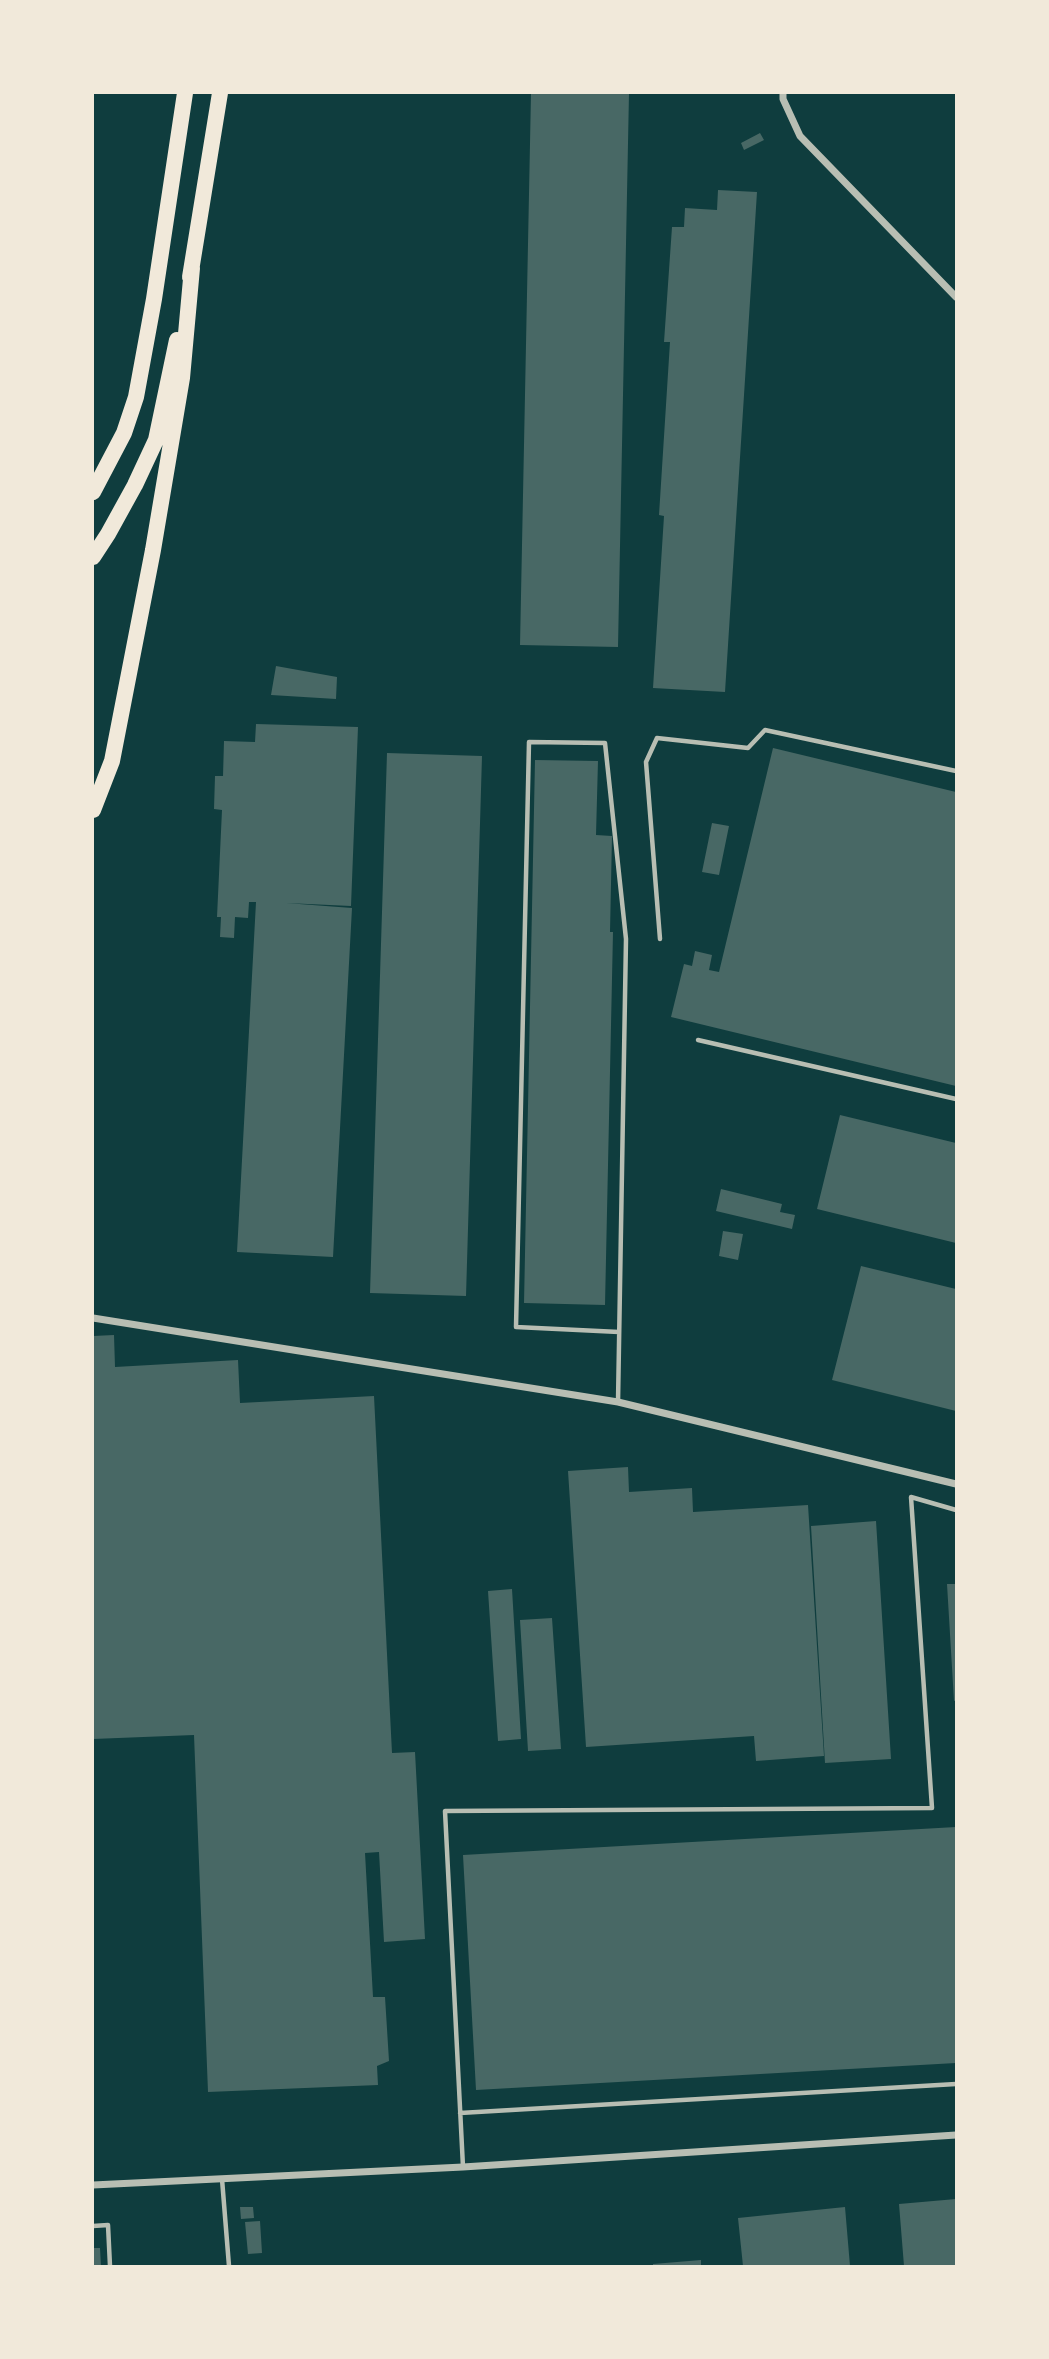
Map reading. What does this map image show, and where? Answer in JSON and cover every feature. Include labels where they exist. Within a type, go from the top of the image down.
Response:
[{"type":"highway","points":[[93,492],[124,433],[136,397],[152,312],[185,93]]},
{"type":"highway","points":[[93,557],[114,525],[156,440],[192,268],[220,93]]},
{"type":"highway","points":[[93,810],[112,761],[153,550],[182,378],[192,268]]},
{"type":"street","points":[[783,93],[783,99],[800,136],[956,297]]},
{"type":"street","points":[[93,1318],[618,1402],[956,1484]]},
{"type":"street","points":[[93,2185],[463,2167],[956,2135]]},
{"type":"lane","points":[[660,939],[646,762],[657,738],[748,748],[765,730],[956,771]]},
{"type":"lane","points":[[618,1402],[626,939],[606,743],[529,742],[516,1327],[619,1332]]},
{"type":"lane","points":[[698,1041],[956,1100]]},
{"type":"lane","points":[[463,2167],[444,1811],[932,1808],[911,1497],[956,1510]]},
{"type":"lane","points":[[460,2113],[956,2084]]},
{"type":"lane","points":[[222,2179],[229,2266]]},
{"type":"lane","points":[[93,2226],[108,2225],[110,2266]]},
{"type":"building","points":[[531,93],[629,93],[618,647],[520,645]]},
{"type":"building","points":[[760,133],[764,140],[744,150],[741,143]]},
{"type":"building","points":[[718,190],[757,192],[725,692],[653,688],[664,516],[659,515],[670,342],[664,342],[672,227],[684,227],[685,208],[717,210]]},
{"type":"building","points":[[276,666],[337,677],[336,699],[271,695]]},
{"type":"building","points":[[256,724],[358,727],[351,906],[286,903],[352,908],[333,1257],[237,1252],[256,902],[249,902],[248,918],[235,917],[234,938],[220,937],[221,917],[217,917],[222,810],[214,809],[215,776],[223,776],[224,741],[255,742]]},
{"type":"building","points":[[773,748],[956,792],[956,1086],[671,1017],[684,964],[692,966],[695,951],[712,955],[709,970],[719,972]]},
{"type":"building","points":[[387,753],[482,756],[466,1296],[370,1293]]},
{"type":"building","points":[[535,760],[598,761],[596,835],[612,836],[610,932],[613,932],[605,1305],[524,1303]]},
{"type":"building","points":[[712,823],[729,826],[719,875],[702,872]]},
{"type":"building","points":[[840,1115],[956,1143],[956,1243],[817,1209]]},
{"type":"building","points":[[721,1189],[782,1204],[780,1212],[795,1215],[792,1229],[716,1211]]},
{"type":"building","points":[[723,1231],[743,1234],[738,1260],[719,1256]]},
{"type":"building","points":[[861,1266],[956,1289],[956,1411],[832,1380]]},
{"type":"building","points":[[114,1335],[115,1367],[238,1360],[240,1403],[374,1396],[392,1753],[415,1752],[425,1939],[384,1942],[379,1852],[365,1853],[373,1997],[385,1997],[389,2061],[377,2066],[378,2085],[208,2092],[194,1735],[93,1739],[93,1336]]},
{"type":"building","points":[[628,1467],[629,1492],[692,1488],[693,1512],[808,1505],[824,1756],[756,1761],[754,1736],[586,1747],[568,1471]]},
{"type":"building","points":[[876,1521],[891,1759],[825,1763],[811,1526]]},
{"type":"building","points":[[947,1584],[956,1584],[954,1701]]},
{"type":"building","points":[[512,1589],[521,1739],[498,1741],[488,1591]]},
{"type":"building","points":[[552,1618],[561,1749],[528,1751],[520,1620]]},
{"type":"building","points":[[956,1827],[956,2063],[476,2090],[463,1855]]},
{"type":"building","points":[[956,2199],[956,2266],[904,2266],[899,2204]]},
{"type":"building","points":[[240,2207],[253,2207],[254,2218],[241,2219]]},
{"type":"building","points":[[845,2207],[850,2266],[743,2266],[738,2218]]},
{"type":"building","points":[[260,2221],[262,2253],[248,2254],[245,2222]]},
{"type":"building","points":[[93,2248],[100,2248],[101,2266],[93,2266]]},
{"type":"building","points":[[701,2260],[701,2266],[653,2266],[653,2264]]}]
